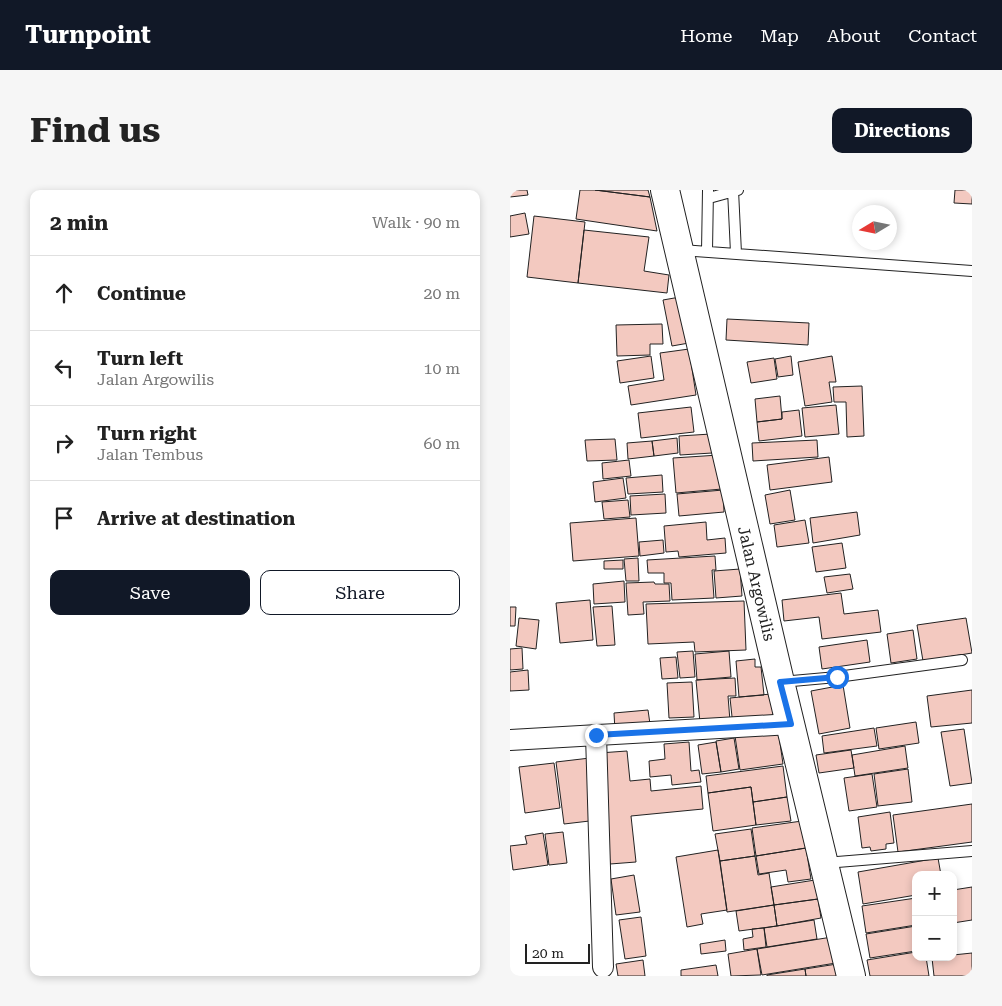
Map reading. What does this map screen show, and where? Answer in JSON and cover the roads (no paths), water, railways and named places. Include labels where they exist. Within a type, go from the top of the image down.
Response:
[{"type":"street","name":"Jalan Argowilis","points":[[665,190],[851,976]]},
{"type":"street","points":[[510,740],[791,724]]},
{"type":"street","points":[[596,735],[603,967]]},
{"type":"lane","points":[[707,251],[709,194],[735,191],[736,253]]},
{"type":"lane","points":[[680,250],[972,271]]},
{"type":"lane","points":[[780,682],[837,677],[962,660]]},
{"type":"lane","points":[[824,863],[972,851]]}]
